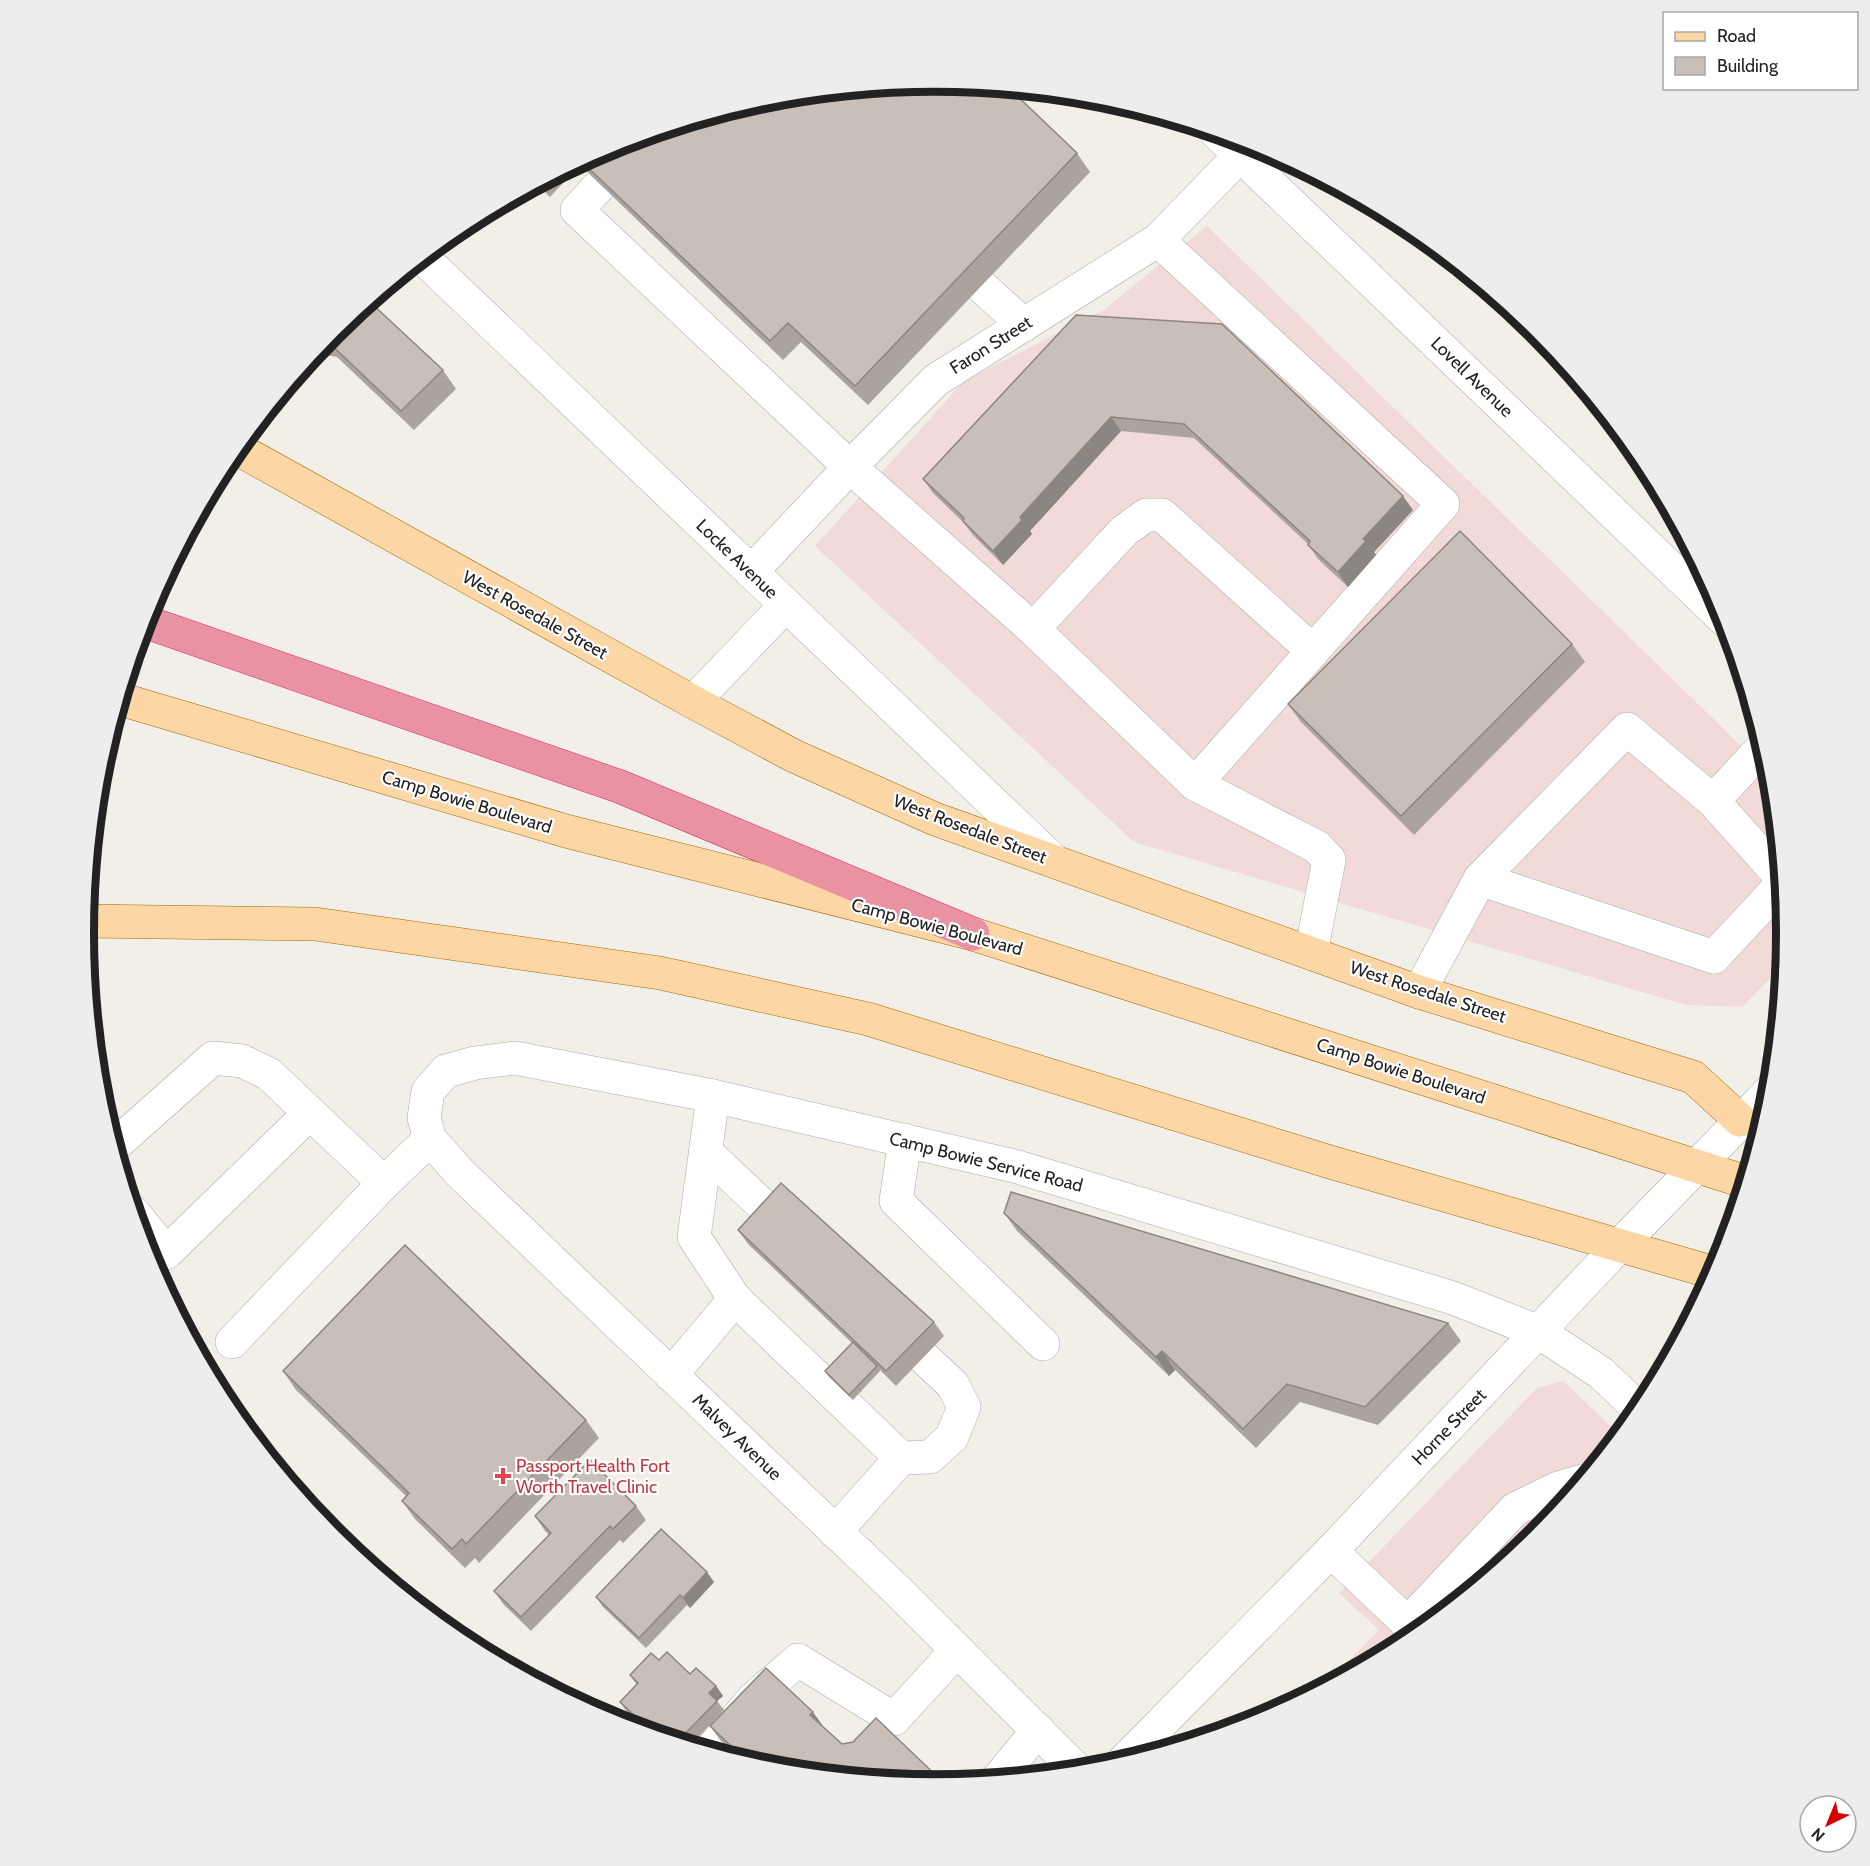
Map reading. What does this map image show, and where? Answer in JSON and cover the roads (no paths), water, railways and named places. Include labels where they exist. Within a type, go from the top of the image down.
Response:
[{"type":"highway","points":[[153,624],[621,787],[973,934]]},
{"type":"main road","name":"West Rosedale Street","points":[[244,452],[794,756],[935,819],[1419,992],[1693,1077],[1740,1120]]},
{"type":"main road","name":"Camp Bowie Boulevard","points":[[126,701],[566,831],[973,934],[1739,1180]]},
{"type":"main road","points":[[94,921],[315,924],[671,976],[868,1019],[1330,1162],[1705,1270]]},
{"type":"street","name":"Faron Street","points":[[751,572],[936,380],[1158,240],[1244,151]]},
{"type":"street","name":"Lovell Avenue","points":[[1251,154],[1709,604]]},
{"type":"street","points":[[600,185],[577,210],[850,467],[1033,629],[1195,784],[1317,846],[1329,860],[1311,953]]},
{"type":"street","points":[[1158,240],[1443,504],[1195,784]]},
{"type":"street","name":"Locke Avenue","points":[[427,262],[1053,860]]},
{"type":"street","points":[[981,286],[1024,325]]},
{"type":"street","points":[[1033,629],[1124,531],[1146,515],[1162,515],[1313,651]]},
{"type":"street","points":[[693,702],[786,605]]},
{"type":"street","points":[[1419,992],[1480,879],[1626,729],[1713,801],[1774,868]]},
{"type":"street","points":[[1713,801],[1757,754]]},
{"type":"street","points":[[1480,879],[1714,957],[1775,891]]},
{"type":"street","points":[[120,1141],[213,1058],[242,1061],[268,1074],[384,1183]]},
{"type":"street","name":"Camp Bowie Service Road","points":[[430,1139],[424,1118],[428,1090],[446,1071],[475,1063],[515,1058],[713,1096],[1018,1167],[1442,1294],[1539,1332]]},
{"type":"street","points":[[713,1096],[694,1237],[735,1299],[872,1431],[901,1458],[930,1457],[952,1437],[964,1407],[953,1385],[868,1305]]},
{"type":"street","name":"Horne Street","points":[[1135,1750],[1331,1551],[1619,1245],[1759,1102]]},
{"type":"street","points":[[149,1232],[166,1253],[309,1114]]},
{"type":"street","points":[[232,1342],[384,1183],[430,1139]]},
{"type":"street","name":"Malvey Avenue","points":[[430,1139],[460,1173],[835,1532],[1070,1763]]},
{"type":"street","points":[[905,1140],[896,1201],[1043,1344]]},
{"type":"street","points":[[706,1152],[816,1256]]},
{"type":"street","points":[[671,1375],[735,1299]]},
{"type":"street","points":[[1539,1332],[1601,1373],[1633,1404]]},
{"type":"street","points":[[835,1532],[901,1458]]},
{"type":"street","points":[[1418,1622],[1515,1509],[1558,1488],[1571,1484]]},
{"type":"street","points":[[1331,1551],[1412,1627]]},
{"type":"street","points":[[715,1745],[752,1700],[798,1660],[894,1719],[957,1650]]},
{"type":"street","points":[[1004,1771],[1038,1730]]},
{"type":"place","name":"Passport Health Fort Worth Travel Clinic","points":[[503,1476]]}]
